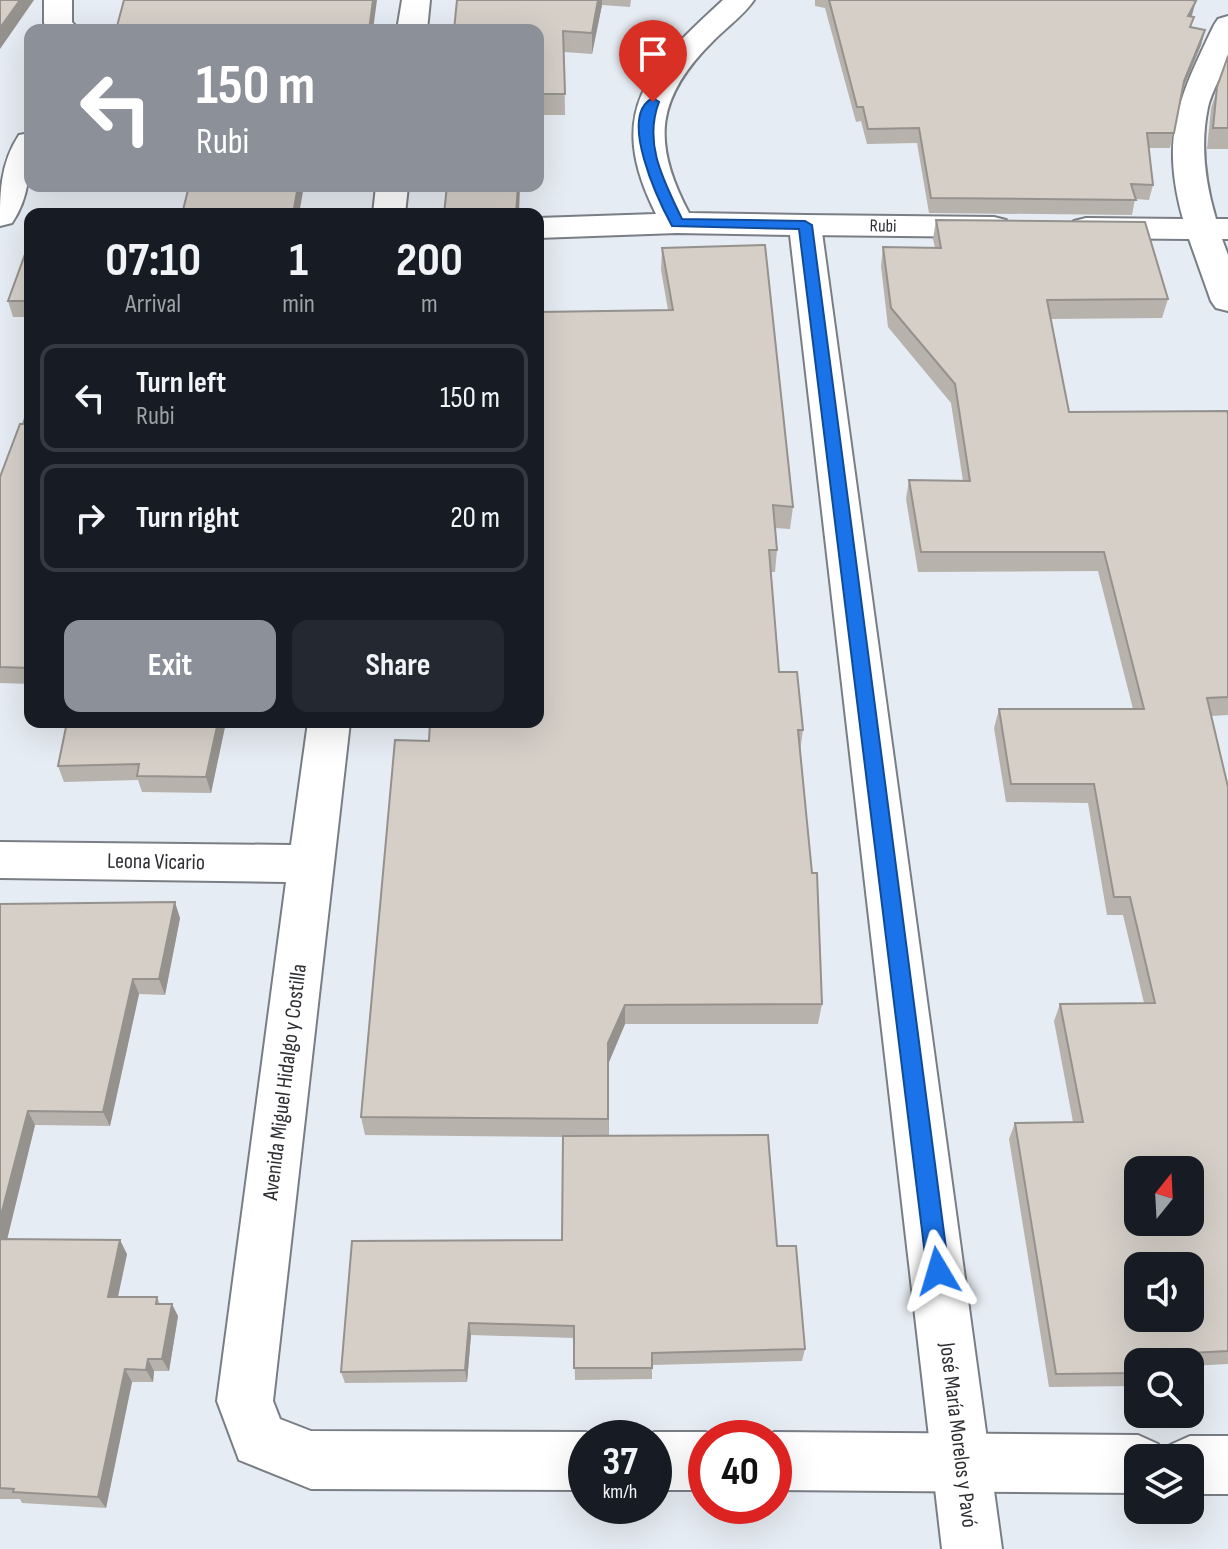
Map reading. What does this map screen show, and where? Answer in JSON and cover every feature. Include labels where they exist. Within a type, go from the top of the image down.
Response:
[{"type":"street","points":[[58,0],[59,24]]},
{"type":"street","points":[[77,24],[85,0]]},
{"type":"street","points":[[413,24],[416,0]]},
{"type":"street","points":[[677,223],[650,163],[645,122],[661,82],[687,50],[740,0]]},
{"type":"street","points":[[1228,25],[1192,110],[1188,169],[1215,229],[1228,301]]},
{"type":"street","points":[[0,216],[24,157]]},
{"type":"street","name":"Rubi","points":[[544,228],[677,223],[1215,229]]},
{"type":"street","name":"José María Morelos y Pavó","points":[[805,225],[972,1549]]},
{"type":"street","points":[[0,229],[24,229]]},
{"type":"street","name":"Avenida Miguel Hidalgo y Costilla","points":[[328,728],[245,1401],[259,1440],[311,1460],[568,1461]]},
{"type":"street","name":"Leona Vicario","points":[[0,860],[313,864]]},
{"type":"street","points":[[792,1461],[1124,1464]]},
{"type":"street","points":[[1204,1465],[1228,1465]]},
{"type":"building","points":[[0,0],[20,0],[0,28]]},
{"type":"building","points":[[124,0],[373,0],[370,24],[118,24]]},
{"type":"building","points":[[457,0],[598,0],[592,33],[563,31],[565,94],[544,94],[544,24],[455,24]]},
{"type":"building","points":[[829,0],[1192,0],[1196,1],[1188,16],[1194,17],[1190,27],[1205,30],[1184,81],[1174,133],[1147,133],[1153,185],[1131,184],[1136,200],[931,198],[919,128],[868,129],[863,107],[857,107]]},
{"type":"building","points":[[1228,56],[1228,128],[1213,128],[1217,87]]},
{"type":"building","points":[[188,192],[297,192],[294,208],[184,208]]},
{"type":"building","points":[[446,192],[518,192],[516,208],[445,208]]},
{"type":"building","points":[[936,220],[1145,222],[1168,299],[1047,300],[1069,412],[1227,411],[1228,414],[1228,697],[1207,698],[1228,787],[1228,1351],[1124,1348],[1124,1373],[1056,1374],[1015,1123],[1083,1122],[1060,1004],[1155,1003],[1130,897],[1114,897],[1094,784],[1011,784],[999,709],[1144,709],[1104,552],[921,552],[909,480],[970,481],[955,384],[891,308],[883,247],[941,248]]},
{"type":"building","points":[[765,245],[793,507],[773,505],[777,550],[769,550],[779,672],[797,672],[803,730],[798,730],[812,873],[817,873],[822,1004],[625,1005],[608,1043],[608,1119],[361,1117],[395,740],[429,741],[430,728],[544,728],[544,312],[673,310],[662,248]]},
{"type":"building","points":[[24,257],[24,301],[8,301]]},
{"type":"building","points":[[24,421],[24,668],[0,667],[0,477],[20,424]]},
{"type":"building","points":[[66,728],[217,728],[206,777],[137,776],[139,764],[58,766]]},
{"type":"building","points":[[175,902],[159,979],[133,979],[103,1112],[28,1111],[0,1219],[0,904]]},
{"type":"building","points":[[768,1135],[777,1246],[796,1246],[805,1349],[652,1353],[652,1368],[574,1368],[574,1326],[469,1323],[465,1370],[341,1372],[352,1241],[562,1240],[563,1136]]},
{"type":"building","points":[[0,1239],[120,1240],[108,1297],[157,1297],[156,1304],[172,1304],[162,1359],[148,1359],[146,1370],[125,1369],[98,1497],[13,1492],[14,1489],[0,1488]]},
{"type":"route","points":[[653,102],[645,122],[650,163],[677,223],[805,225],[938,1271]]}]
